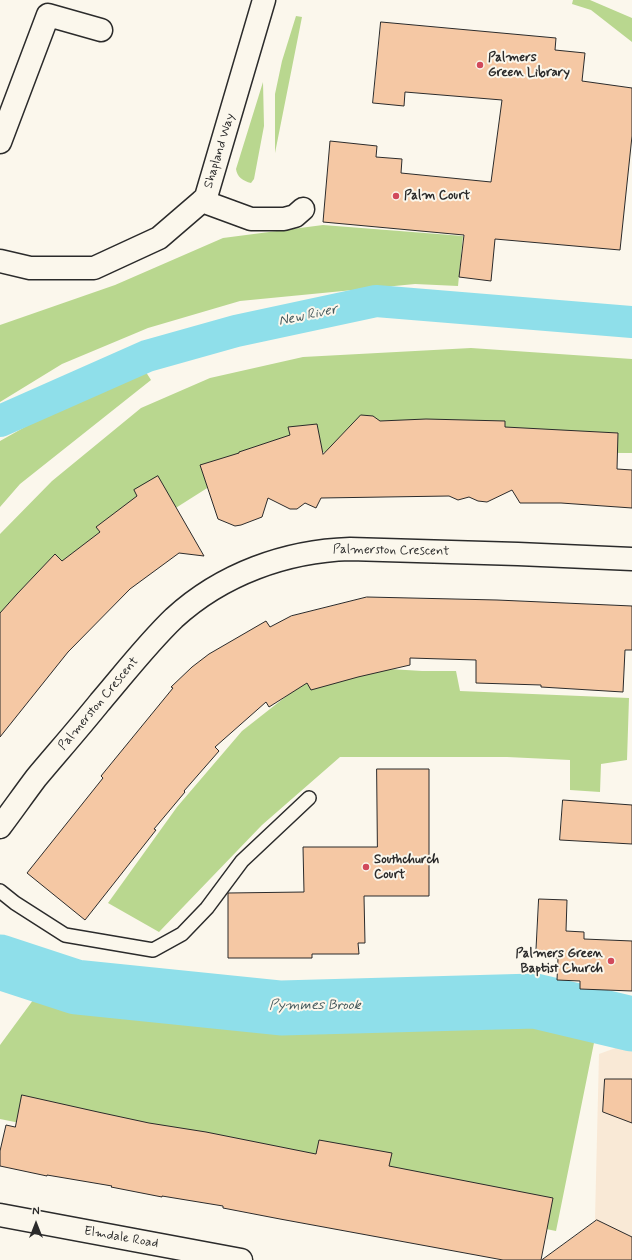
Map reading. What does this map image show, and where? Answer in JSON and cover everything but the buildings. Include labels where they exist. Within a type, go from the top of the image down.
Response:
[{"type":"street","name":"Shapland Way","points":[[0,261],[30,268],[94,268],[159,238],[202,201],[206,197],[264,0]]},
{"type":"street","points":[[0,142],[48,15],[101,30]]},
{"type":"street","points":[[202,201],[251,219],[284,219],[295,216],[303,209]]},
{"type":"street","name":"Palmerston Crescent","points":[[0,827],[36,779],[154,639],[186,608],[217,586],[242,573],[269,563],[302,555],[326,550],[344,549],[632,559]]},
{"type":"street","name":"Elmdale Road","points":[[0,1215],[241,1260]]},
{"type":"lane","points":[[0,891],[15,903],[65,935],[153,950],[182,934],[207,908],[242,861],[309,798]]},
{"type":"shaded area","points":[[632,1042],[632,1260],[594,1260],[599,1054]]},
{"type":"green space","points":[[573,0],[590,0],[632,18],[632,42],[591,10],[572,4]]},
{"type":"green space","points":[[296,16],[302,17],[275,153],[275,94],[282,61]]},
{"type":"green space","points":[[263,82],[264,126],[254,179],[251,183],[241,178],[236,169]]},
{"type":"green space","points":[[323,225],[463,236],[458,286],[415,284],[240,301],[148,328],[62,364],[0,402],[0,325],[115,285],[223,238]]},
{"type":"green space","points":[[471,348],[632,359],[632,453],[264,452],[29,601],[0,634],[0,534],[52,481],[141,408],[210,378],[303,357]]},
{"type":"green space","points":[[144,369],[151,380],[20,484],[0,507],[0,441],[89,391]]},
{"type":"green space","points":[[326,665],[422,671],[456,671],[460,691],[629,698],[627,760],[601,764],[600,792],[570,790],[570,760],[507,757],[340,757],[262,825],[159,932],[108,903],[177,807],[242,731]]},
{"type":"green space","points":[[39,992],[70,1002],[279,1021],[416,1018],[540,1011],[597,1028],[556,1231],[0,1119],[0,1045]]},
{"type":"waterway","name":"New River","points":[[0,421],[147,356],[236,331],[376,301],[632,322]]},
{"type":"waterway","name":"Pymmes Brook","points":[[0,962],[76,987],[281,1008],[535,1001],[632,1024]]},
{"type":"place","name":"Palmers Green Library","points":[[480,65]]},
{"type":"place","name":"Palm Court","points":[[396,196]]},
{"type":"place","name":"Southchurch Court","points":[[366,867]]},
{"type":"place","name":"Palmers Green Baptist Church","points":[[611,961]]}]
